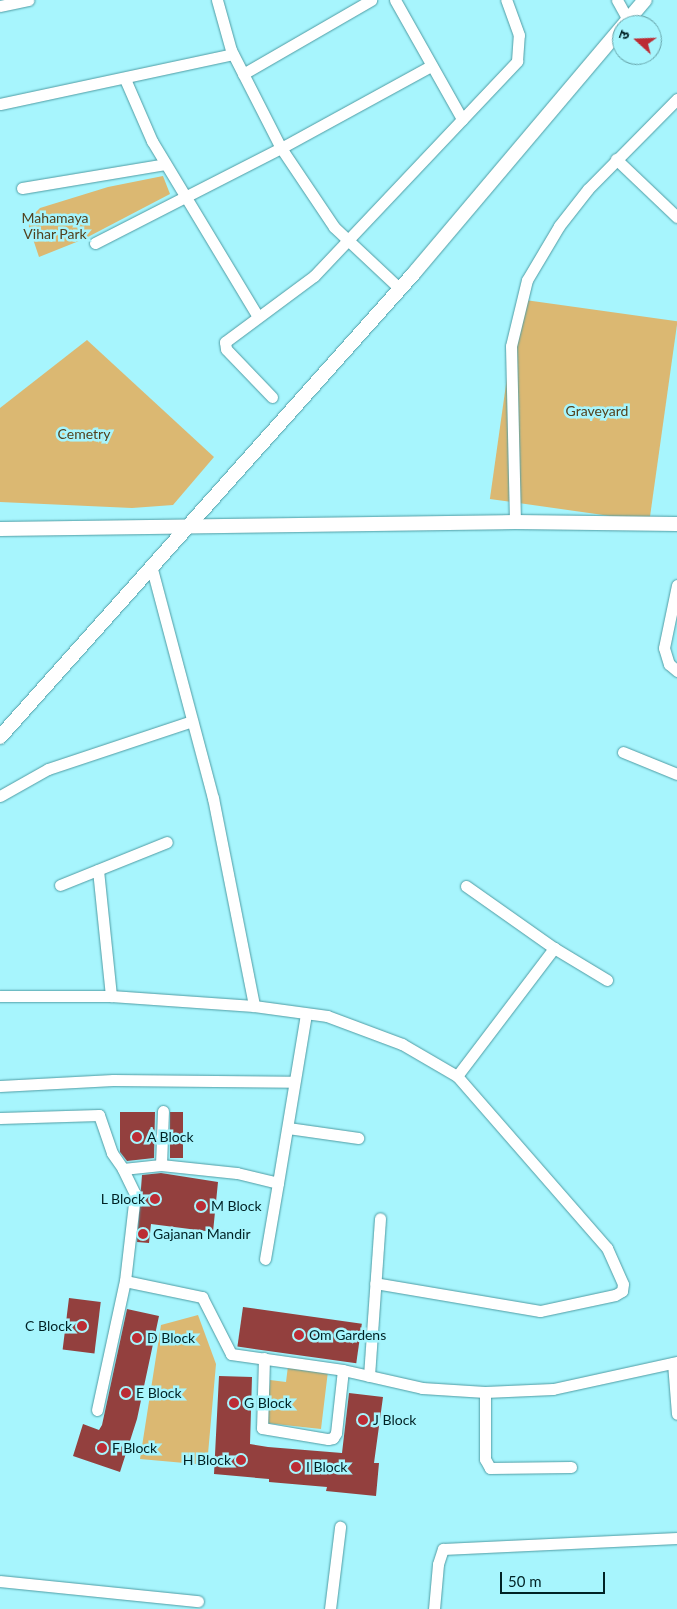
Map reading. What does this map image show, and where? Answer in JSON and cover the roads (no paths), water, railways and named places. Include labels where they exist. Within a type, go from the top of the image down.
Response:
[{"type":"street","points":[[0,6],[28,0]]},
{"type":"street","points":[[217,0],[233,54],[281,148],[347,241],[400,289]]},
{"type":"street","points":[[243,74],[371,0]]},
{"type":"street","points":[[395,0],[462,119]]},
{"type":"street","points":[[272,397],[225,347],[227,340],[314,276],[517,61],[519,35],[506,0]]},
{"type":"street","points":[[617,0],[625,15]]},
{"type":"street","points":[[630,15],[645,0]]},
{"type":"street","points":[[0,737],[191,526],[400,289],[612,36]]},
{"type":"street","points":[[0,104],[125,79],[233,54]]},
{"type":"street","points":[[95,243],[281,148],[431,66]]},
{"type":"street","points":[[125,79],[165,164],[258,317]]},
{"type":"street","points":[[514,522],[511,346],[521,296],[560,226],[588,189],[677,99]]},
{"type":"street","points":[[616,159],[675,212]]},
{"type":"street","points":[[22,188],[165,164]]},
{"type":"street","points":[[0,529],[514,522],[677,524]]},
{"type":"street","points":[[152,569],[213,798],[254,1006]]},
{"type":"street","points":[[677,585],[664,648],[669,664],[677,671]]},
{"type":"street","points":[[0,796],[48,769],[192,721]]},
{"type":"street","points":[[623,752],[677,774]]},
{"type":"street","points":[[60,886],[167,842]]},
{"type":"street","points":[[98,870],[111,996]]},
{"type":"street","points":[[466,886],[554,948],[607,980]]},
{"type":"street","points":[[457,1076],[554,948]]},
{"type":"street","points":[[0,996],[111,996],[254,1006],[327,1016],[402,1044],[457,1076],[607,1248],[616,1262],[623,1284],[622,1290],[540,1311],[375,1283]]},
{"type":"street","points":[[265,1259],[288,1128],[292,1082],[306,1014]]},
{"type":"street","points":[[0,1086],[113,1080],[292,1082]]},
{"type":"street","points":[[161,1165],[163,1111]]},
{"type":"street","points":[[0,1118],[100,1116],[112,1153],[123,1169],[135,1194],[125,1281],[97,1410]]},
{"type":"street","points":[[288,1128],[358,1138]]},
{"type":"street","points":[[123,1169],[161,1165],[237,1173],[278,1183]]},
{"type":"street","points":[[369,1376],[380,1218]]},
{"type":"street","points":[[125,1281],[202,1298],[231,1354],[343,1370],[422,1388],[485,1392],[553,1389],[675,1363],[677,1414]]},
{"type":"street","points":[[264,1358],[262,1428],[328,1439],[336,1433],[343,1370]]},
{"type":"street","points":[[485,1392],[485,1459],[490,1468],[571,1467]]},
{"type":"street","points":[[330,1609],[340,1527]]},
{"type":"street","points":[[434,1609],[438,1564],[443,1549],[677,1538]]},
{"type":"street","points":[[0,1581],[198,1601]]},
{"type":"place","name":"A Block","points":[[137,1137]]},
{"type":"place","name":"L Block","points":[[155,1199]]},
{"type":"place","name":"M Block","points":[[201,1206]]},
{"type":"place","name":"Gajanan Mandir","points":[[143,1234]]},
{"type":"place","name":"C Block","points":[[82,1326]]},
{"type":"place","name":"Om Gardens","points":[[299,1335]]},
{"type":"place","name":"D Block","points":[[137,1338]]},
{"type":"place","name":"E Block","points":[[126,1393]]},
{"type":"place","name":"G Block","points":[[234,1403]]},
{"type":"place","name":"J Block","points":[[363,1420]]},
{"type":"place","name":"F Block","points":[[102,1448]]},
{"type":"place","name":"H Block","points":[[241,1460]]},
{"type":"place","name":"I Block","points":[[296,1467]]},
{"type":"park label","name":"Mahamaya Vihar Park","points":[[55,226]]},
{"type":"park label","name":"Graveyard","points":[[597,411]]},
{"type":"park label","name":"Cemetry","points":[[84,434]]}]
